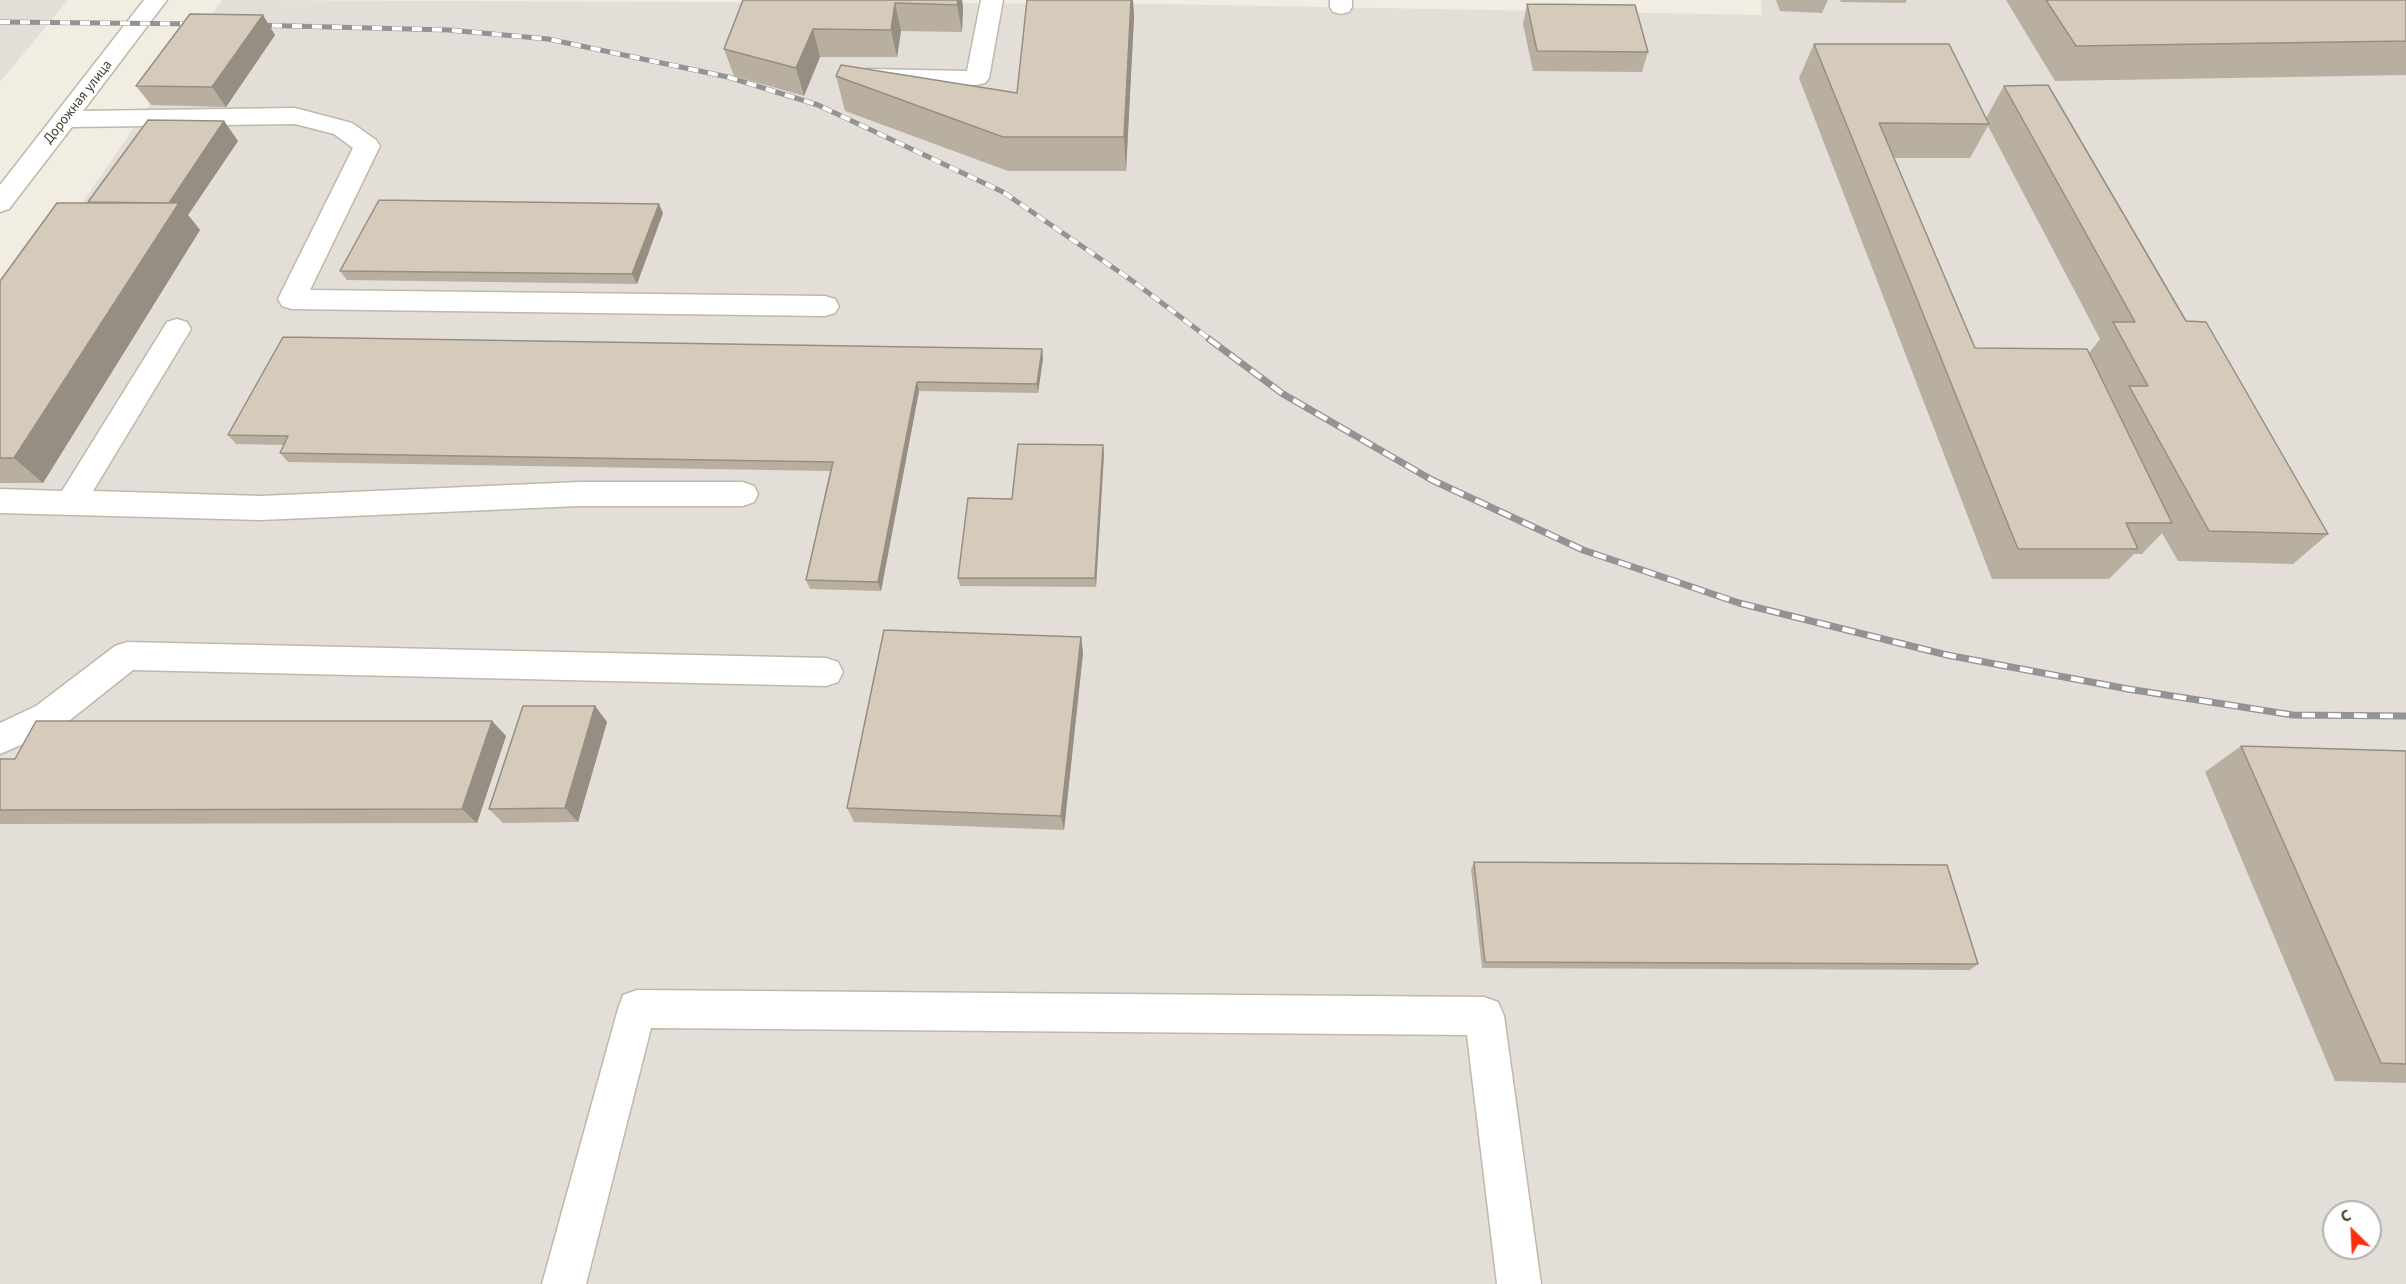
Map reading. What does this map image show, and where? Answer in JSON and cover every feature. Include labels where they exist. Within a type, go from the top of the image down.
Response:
[{"type":"street","name":"Дорожная улица","points":[[0,203],[156,0]]},
{"type":"street","points":[[841,75],[977,78],[992,0]]},
{"type":"street","points":[[65,119],[295,116],[343,128],[367,146],[292,299],[825,306]]},
{"type":"street","points":[[70,503],[177,329]]},
{"type":"street","points":[[0,501],[261,508],[579,494],[743,494]]},
{"type":"street","points":[[0,739],[48,717],[127,656],[826,672]]},
{"type":"street","points":[[564,1284],[638,1010],[649,1010],[1484,1016],[1519,1284]]},
{"type":"shaded area","points":[[0,0],[68,0],[0,82]]},
{"type":"shaded area","points":[[222,0],[1160,4],[1762,15],[1761,0],[2406,0],[2406,1284],[0,1284],[0,322]]},
{"type":"building","points":[[743,0],[958,0],[957,5],[895,3],[891,30],[813,29],[796,68],[724,49]]},
{"type":"building","points":[[1027,0],[1131,0],[1124,137],[1003,137],[836,76],[841,65],[1017,93]]},
{"type":"building","points":[[2046,0],[2406,0],[2406,41],[2076,46]]},
{"type":"building","points":[[1527,4],[1635,5],[1648,52],[1537,51]]},
{"type":"building","points":[[190,14],[263,15],[212,87],[136,86]]},
{"type":"building","points":[[1814,44],[1949,44],[1989,124],[1879,123],[1975,348],[2087,349],[2172,523],[2126,523],[2138,549],[2018,549]]},
{"type":"building","points":[[2048,85],[2186,321],[2206,322],[2328,534],[2209,531],[2129,386],[2148,386],[2113,322],[2135,322],[2004,86]]},
{"type":"building","points":[[148,120],[224,121],[169,203],[88,202]]},
{"type":"building","points":[[379,200],[659,204],[632,274],[340,271]]},
{"type":"building","points":[[57,203],[179,203],[14,458],[0,458],[0,281]]},
{"type":"building","points":[[283,337],[1042,349],[1037,384],[917,382],[878,582],[806,580],[833,462],[280,453],[288,436],[228,435]]},
{"type":"building","points":[[1018,444],[1103,445],[1095,578],[958,578],[968,498],[1012,499]]},
{"type":"building","points":[[884,630],[1081,637],[1061,816],[847,808]]},
{"type":"building","points":[[523,706],[595,706],[565,808],[489,809]]},
{"type":"building","points":[[36,721],[492,721],[462,809],[0,810],[0,759],[15,759]]},
{"type":"building","points":[[2241,746],[2406,751],[2406,1064],[2381,1063]]},
{"type":"building","points":[[1474,862],[1947,865],[1978,964],[1485,962]]},
{"type":"railway","points":[[0,22],[201,24]]},
{"type":"railway","points":[[252,25],[449,30],[548,39],[728,77],[818,105],[1003,192],[1134,282],[1211,340]]},
{"type":"railway","points":[[1209,339],[1283,394],[1432,480],[1583,550],[1739,603],[1947,655],[2128,689],[2293,715],[2406,716]]}]
